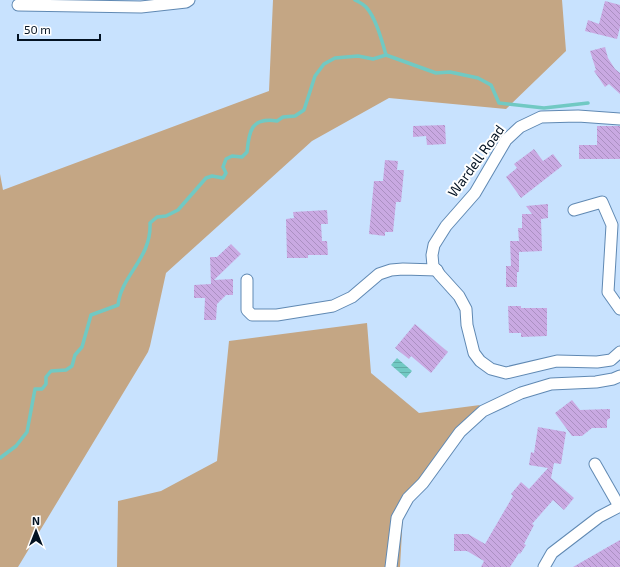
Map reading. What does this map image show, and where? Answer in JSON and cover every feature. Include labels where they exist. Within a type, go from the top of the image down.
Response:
[{"type":"street","points":[[18,5],[141,7],[186,2],[189,0]]},
{"type":"street","name":"Wardell Road","points":[[436,270],[432,255],[434,245],[446,226],[475,193],[506,140],[520,127],[542,117],[578,116],[620,119]]},
{"type":"street","points":[[574,210],[602,202],[612,225],[608,292],[620,309]]},
{"type":"street","points":[[247,280],[247,310],[252,315],[277,315],[333,306],[352,297],[379,274],[391,270],[436,270],[459,296],[466,309],[467,325],[474,353],[480,361],[491,369],[506,373],[556,361],[596,362],[610,360],[620,352]]},
{"type":"street","points":[[391,567],[397,518],[408,498],[422,483],[460,432],[483,411],[521,393],[551,384],[596,382],[613,379],[620,376]]},
{"type":"street","points":[[544,567],[552,553],[599,516],[620,506],[595,464]]},
{"type":"shaded area","points":[[273,0],[562,0],[566,51],[506,109],[389,98],[312,141],[166,273],[148,352],[18,567],[0,567],[0,174],[3,190],[269,91]]},
{"type":"shaded area","points":[[367,323],[371,373],[419,413],[480,405],[456,430],[419,480],[404,496],[400,567],[117,567],[118,501],[161,491],[217,461],[229,341]]},
{"type":"shaded area","points":[[397,358],[412,371],[406,378],[391,365]]},
{"type":"building","points":[[605,1],[620,5],[620,27],[617,39],[585,31],[588,20],[599,24]]},
{"type":"building","points":[[605,47],[608,58],[615,69],[620,73],[620,94],[609,84],[605,87],[594,71],[596,70],[590,51]]},
{"type":"building","points":[[445,125],[446,144],[427,145],[426,136],[413,137],[413,126]]},
{"type":"building","points":[[597,126],[620,126],[620,159],[579,159],[579,145],[597,145]]},
{"type":"building","points":[[534,149],[543,161],[553,154],[562,166],[521,198],[506,177],[517,168],[514,164]]},
{"type":"building","points":[[385,160],[398,161],[397,170],[404,170],[401,202],[396,202],[393,232],[385,232],[385,236],[369,234],[374,181],[383,181]]},
{"type":"building","points":[[548,204],[548,218],[541,219],[542,251],[519,252],[517,287],[506,287],[506,266],[511,266],[510,241],[519,241],[518,228],[522,228],[522,214],[532,214],[526,206]]},
{"type":"building","points":[[327,210],[328,224],[321,224],[322,241],[327,241],[328,255],[308,255],[308,258],[287,258],[286,219],[294,218],[293,212]]},
{"type":"building","points":[[231,244],[241,254],[214,280],[233,279],[233,295],[226,295],[217,304],[216,320],[204,320],[205,298],[194,298],[194,285],[211,284],[210,257],[217,257]]},
{"type":"building","points":[[508,306],[521,306],[521,308],[547,308],[547,336],[521,337],[521,333],[509,333]]},
{"type":"building","points":[[415,324],[448,352],[431,373],[411,356],[409,359],[395,348]]},
{"type":"building","points":[[572,400],[580,410],[610,409],[610,418],[607,420],[607,428],[592,428],[582,436],[572,436],[555,413]]},
{"type":"building","points":[[538,427],[566,432],[561,464],[554,463],[551,478],[574,498],[564,510],[553,500],[532,524],[534,525],[524,544],[526,545],[510,567],[481,567],[484,561],[467,551],[454,551],[454,534],[468,534],[485,544],[513,496],[511,494],[521,482],[529,489],[548,468],[529,465],[531,452],[534,453]]},
{"type":"building","points":[[620,540],[620,567],[573,567]]},
{"type":"waterway","points":[[355,0],[366,7],[373,17],[386,55]]},
{"type":"waterway","points":[[0,458],[16,446],[27,432],[35,389],[42,389],[46,384],[46,377],[51,371],[66,370],[72,366],[75,355],[82,347],[91,315],[118,305],[120,294],[142,256],[146,246],[150,223],[157,217],[166,216],[178,210],[206,178],[212,176],[223,178],[226,173],[223,167],[226,159],[232,156],[242,157],[247,152],[251,132],[253,127],[257,124],[262,121],[277,121],[283,117],[295,116],[304,110],[315,76],[324,64],[335,58],[358,56],[373,59],[386,55],[436,73],[450,72],[478,78],[491,85],[499,103],[544,108],[588,103]]}]
